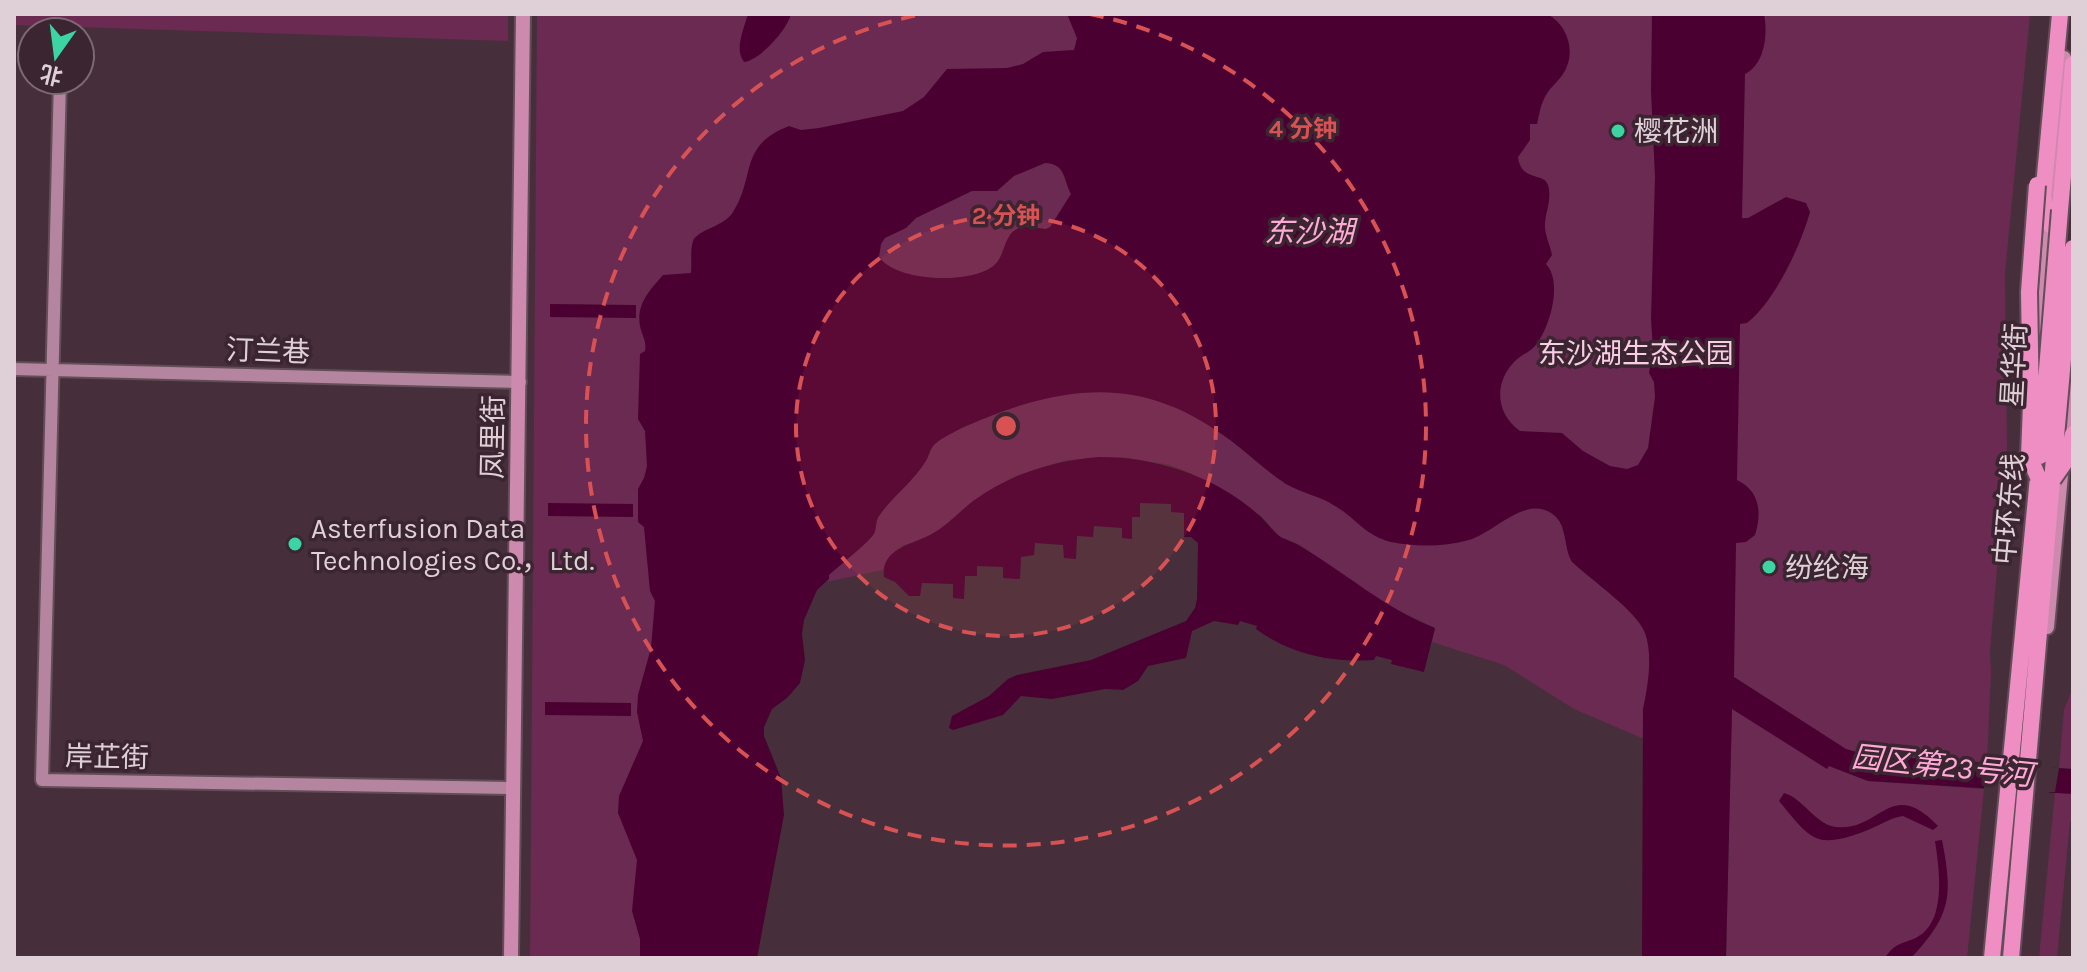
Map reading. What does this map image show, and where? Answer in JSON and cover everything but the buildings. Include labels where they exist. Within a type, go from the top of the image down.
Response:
[{"type":"highway","points":[[2059,16],[2037,185],[2029,292],[2029,456],[2060,466],[2067,459],[2073,434]]},
{"type":"highway","points":[[2050,225],[2043,197],[2059,16]]},
{"type":"highway","name":"中环东线","points":[[1992,958],[2060,466],[2073,64]]},
{"type":"highway","name":"中环东线","points":[[2011,958],[2060,466],[2073,248]]},
{"type":"main road","name":"凤里街","points":[[511,958],[523,15]]},
{"type":"main road","name":"星华街","points":[[1985,958],[2034,459],[2050,225]]},
{"type":"main road","name":"星华街","points":[[2018,958],[2060,466],[2068,432],[2073,377]]},
{"type":"street","name":"岸芷街","points":[[60,96],[42,780],[512,788]]},
{"type":"street","name":"汀兰巷","points":[[14,369],[520,382]]},
{"type":"street","points":[[2034,459],[2060,466]]},
{"type":"green space","points":[[14,14],[508,14],[508,41],[96,28],[96,16],[16,16],[14,25]]},
{"type":"green space","name":"东沙湖生态公园","points":[[537,14],[2030,14],[2005,273],[2007,451],[1990,651],[1987,762],[1866,755],[1845,749],[1734,677],[1642,738],[1574,709],[1504,665],[1432,642],[1435,628],[1386,605],[1300,545],[1280,537],[1261,516],[1190,473],[1170,465],[1122,457],[1067,460],[1015,476],[972,502],[938,531],[923,540],[904,545],[890,555],[883,570],[826,582],[817,590],[640,939],[640,958],[530,958]]},
{"type":"green space","points":[[2073,687],[2073,769],[2059,768],[2064,710]]},
{"type":"green space","points":[[1732,708],[1826,768],[1829,766],[1868,781],[1984,789],[1967,958],[1726,958]]},
{"type":"green space","points":[[2055,792],[2073,794],[2073,821],[2070,821],[2057,958],[2039,958]]},
{"type":"water","points":[[748,14],[791,14],[772,43],[758,56],[744,62],[740,45]]},
{"type":"water","name":"东沙湖","points":[[1067,14],[1547,14],[1554,19],[1568,40],[1567,66],[1546,95],[1537,124],[1530,124],[1530,140],[1518,157],[1523,170],[1546,181],[1548,185],[1545,227],[1552,255],[1546,264],[1554,282],[1554,293],[1550,317],[1540,338],[1508,369],[1500,397],[1506,415],[1520,431],[1562,433],[1583,451],[1610,466],[1627,469],[1638,465],[1648,448],[1655,397],[1654,382],[1649,373],[1653,349],[1655,177],[1651,91],[1652,14],[1764,14],[1764,48],[1757,63],[1745,74],[1742,218],[1748,218],[1786,197],[1806,203],[1810,212],[1793,257],[1777,287],[1747,323],[1740,324],[1737,480],[1755,496],[1758,519],[1755,535],[1746,542],[1736,543],[1734,677],[1846,749],[1866,755],[2073,769],[2073,794],[1868,781],[1829,766],[1827,769],[1732,709],[1726,958],[1642,958],[1643,709],[1649,651],[1645,633],[1633,615],[1572,562],[1556,517],[1545,510],[1534,509],[1512,516],[1469,540],[1430,546],[1391,542],[1367,531],[1329,503],[1286,484],[1223,435],[1175,408],[1127,394],[1077,394],[1013,408],[941,440],[915,476],[879,516],[871,538],[829,575],[829,579],[817,590],[804,620],[805,660],[800,683],[772,709],[764,727],[764,736],[781,778],[784,815],[757,958],[640,958],[640,939],[632,911],[637,860],[618,813],[619,796],[643,741],[637,712],[638,695],[651,648],[655,601],[650,591],[644,527],[638,522],[638,489],[647,466],[645,431],[638,419],[640,354],[645,351],[639,318],[642,304],[663,275],[691,273],[693,241],[733,212],[755,153],[773,134],[789,126],[801,130],[819,128],[903,111],[924,97],[947,69],[1007,68],[1023,64],[1043,52],[1074,50],[1077,38]],"holes":[[[1045,163],[1052,164],[1063,173],[1071,194],[1050,227],[1015,230],[992,267],[967,276],[933,278],[901,272],[879,257],[885,238],[906,228],[916,218],[972,191],[997,191],[1014,176]]]},
{"type":"water","points":[[550,304],[636,305],[636,318],[550,317]]},
{"type":"water","points":[[1099,457],[1165,465],[1206,480],[1244,503],[1280,537],[1317,556],[1399,611],[1435,628],[1424,672],[1391,664],[1392,660],[1376,656],[1374,660],[1358,661],[1312,655],[1269,638],[1256,629],[1257,626],[1240,621],[1238,625],[1214,621],[1192,631],[1186,658],[1148,666],[1138,681],[1123,690],[1105,689],[1052,699],[1021,696],[1003,715],[953,730],[949,728],[952,716],[989,696],[1008,679],[1091,660],[1186,621],[1195,608],[1198,543],[1191,537],[1184,537],[1184,513],[1171,512],[1171,504],[1140,503],[1140,517],[1132,517],[1132,539],[1122,538],[1122,528],[1094,526],[1093,537],[1077,536],[1076,559],[1064,558],[1063,545],[1035,543],[1034,555],[1021,557],[1020,579],[1003,578],[1003,567],[977,566],[977,576],[965,576],[964,599],[953,598],[953,584],[922,583],[920,596],[909,596],[895,582],[884,577],[884,567],[894,553],[940,529],[988,491],[1049,465]]},
{"type":"water","points":[[548,503],[633,504],[633,517],[548,516]]},
{"type":"water","points":[[545,702],[631,703],[631,716],[545,715]]},
{"type":"water","points":[[1784,793],[1822,822],[1836,827],[1864,822],[1896,806],[1908,806],[1922,812],[1938,826],[1933,830],[1903,816],[1837,840],[1816,838],[1779,801]]},
{"type":"water","points":[[1942,840],[1948,891],[1941,917],[1911,958],[1885,958],[1898,945],[1912,940],[1930,926],[1939,890],[1935,841]]},
{"type":"pier","points":[[1999,759],[2051,763],[2051,767],[2059,768],[2055,792],[2049,792],[2048,796],[2000,794],[1996,793],[1996,789],[1984,789],[1987,762],[1998,763]]},
{"type":"place","name":"樱花洲","points":[[1618,131]]},
{"type":"place","name":"Asterfusion Data Technologies Co.，Ltd.","points":[[295,544]]},
{"type":"place","name":"纷纶海","points":[[1769,567]]},
{"type":"water label","name":"园区第23号河","points":[[1942,766]]}]
